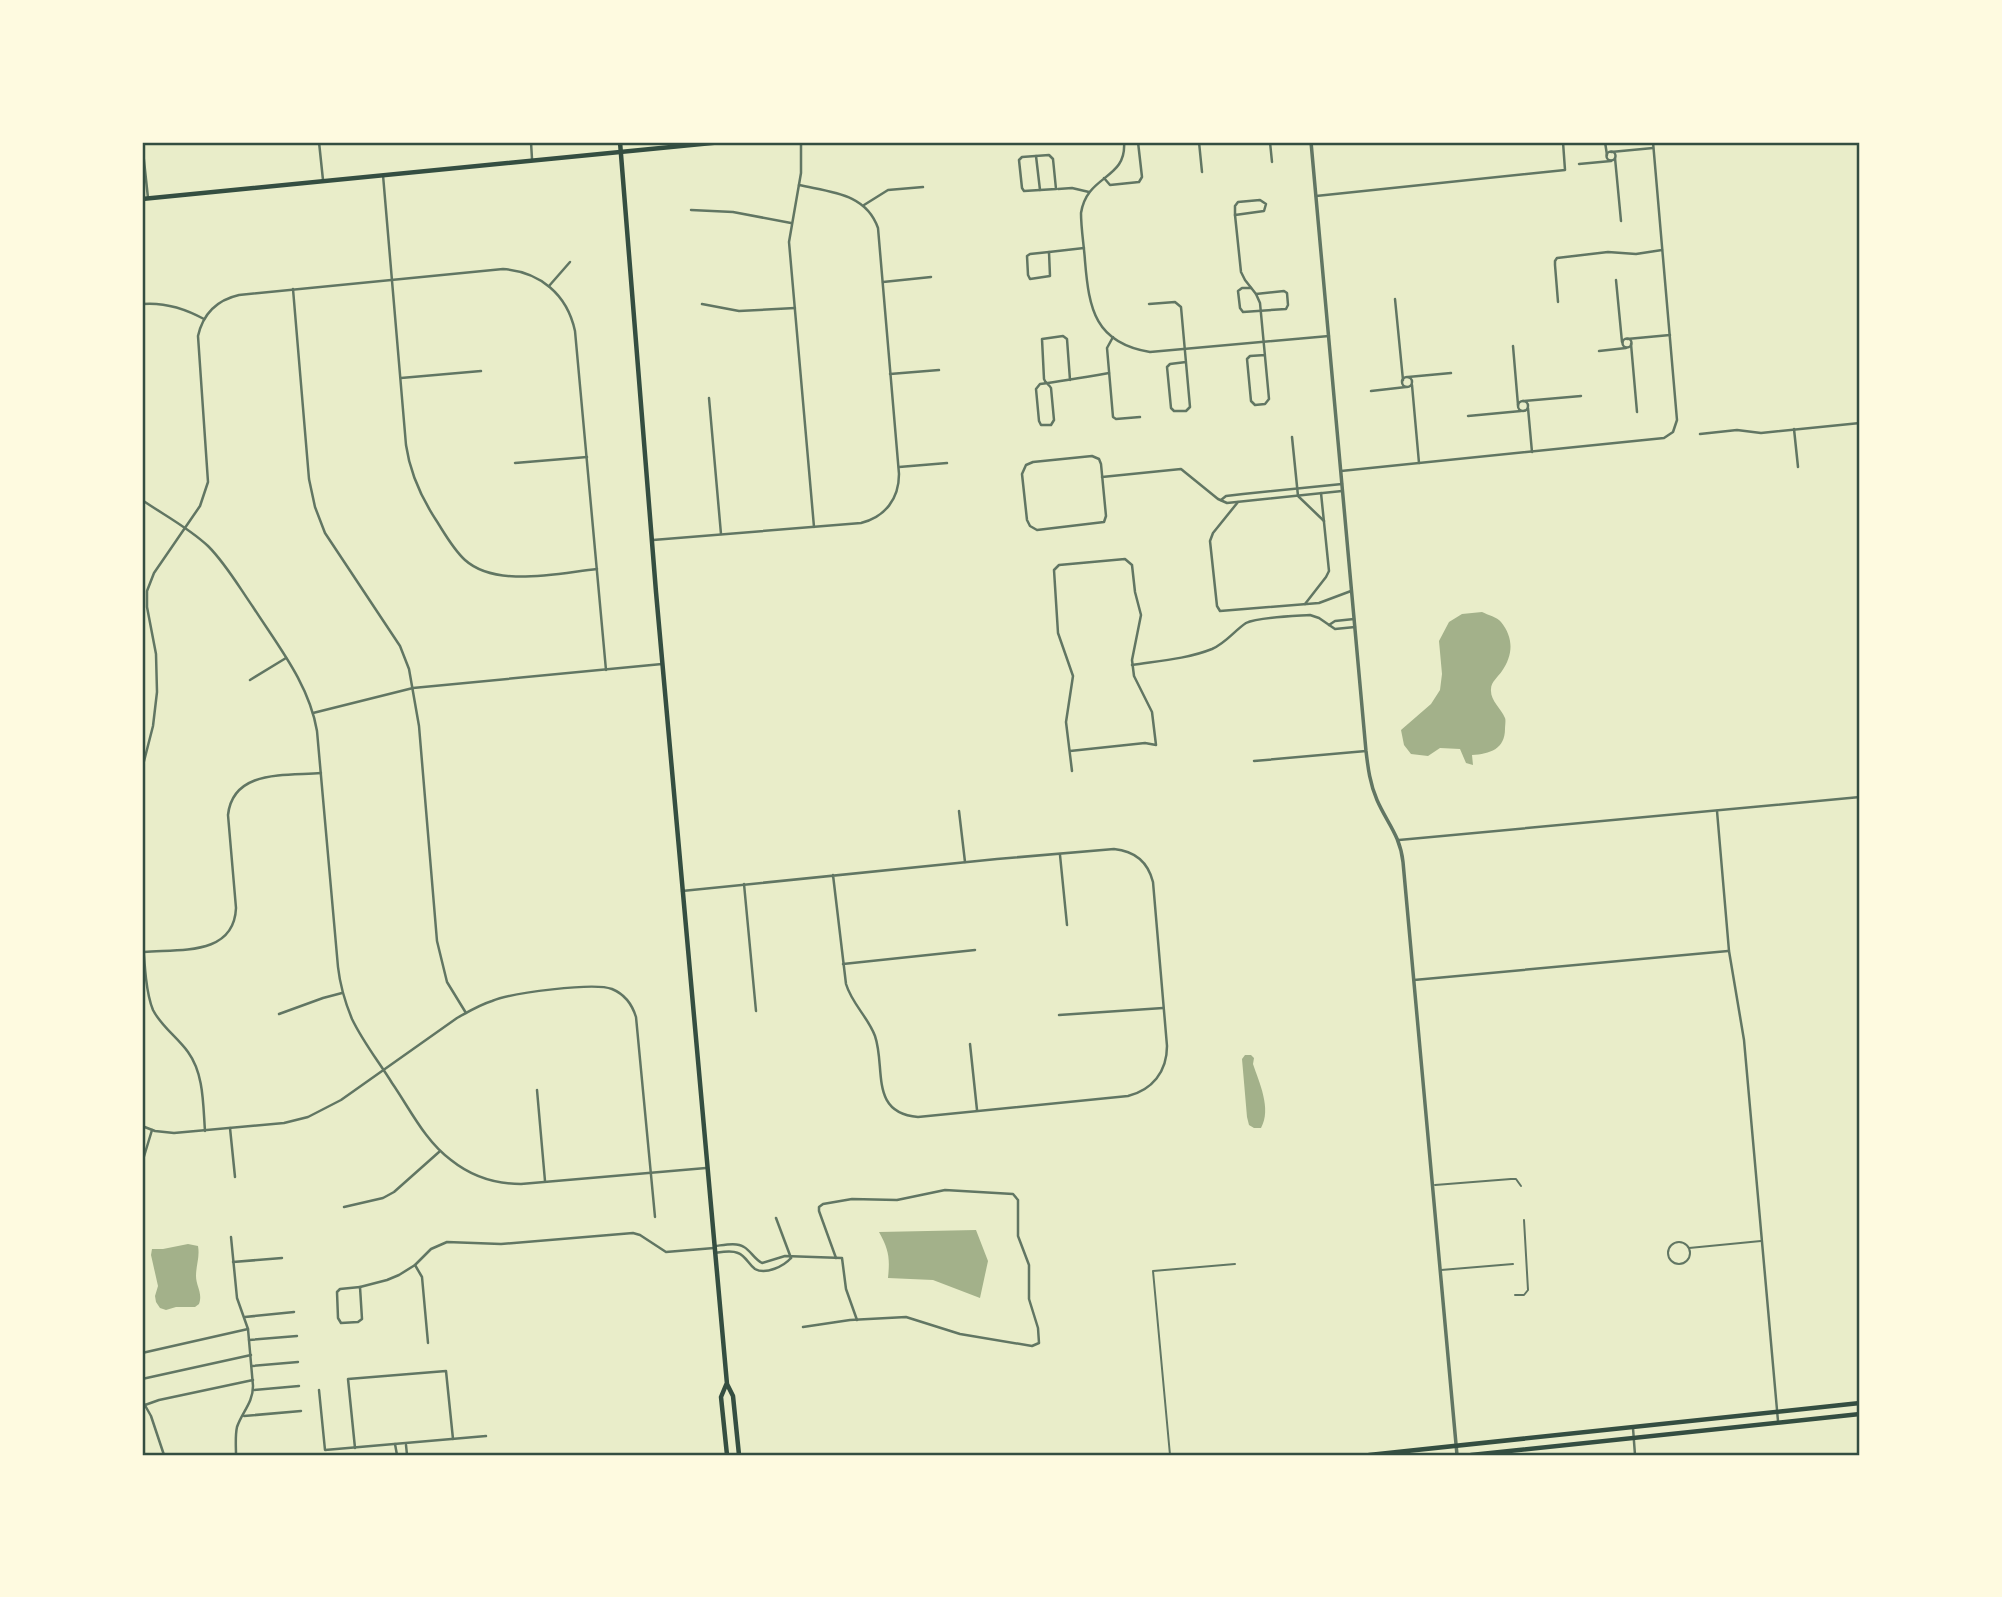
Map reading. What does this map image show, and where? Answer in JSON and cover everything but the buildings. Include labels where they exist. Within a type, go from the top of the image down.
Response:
[{"type":"main road","points":[[620,142],[706,1168],[727,1384],[733,1396],[739,1455]]},
{"type":"main road","points":[[145,199],[722,142]]},
{"type":"main road","points":[[727,1384],[721,1397],[727,1455]]},
{"type":"main road","points":[[1369,1455],[1860,1403]]},
{"type":"main road","points":[[1471,1455],[1860,1414]]},
{"type":"street","points":[[142,142],[145,199]]},
{"type":"street","points":[[319,142],[323,181]]},
{"type":"street","points":[[531,142],[533,160]]},
{"type":"street","points":[[801,142],[802,164],[789,242],[814,527]]},
{"type":"street","points":[[1124,142],[1121,163],[1089,192],[1084,200],[1082,213],[1090,303],[1097,320],[1113,337],[1142,351],[1156,352],[1329,336]]},
{"type":"street","points":[[1104,178],[1110,185],[1139,182],[1142,177],[1138,142]]},
{"type":"street","points":[[1202,172],[1199,142],[1205,142]]},
{"type":"street","points":[[1270,142],[1272,162]]},
{"type":"street","points":[[1311,142],[1369,776],[1375,796],[1399,840],[1404,862],[1457,1455]]},
{"type":"street","points":[[1316,195],[1565,170],[1563,142]]},
{"type":"street","points":[[1605,142],[1607,159],[1611,161]]},
{"type":"street","points":[[1341,471],[1661,439],[1675,430],[1677,422],[1653,142]]},
{"type":"street","points":[[1607,155],[1611,152],[1653,148]]},
{"type":"street","points":[[1611,152],[1615,155],[1621,221]]},
{"type":"street","points":[[1036,156],[1040,190]]},
{"type":"street","points":[[1056,189],[1052,157],[1022,157],[1019,160],[1022,188],[1026,192],[1072,188],[1089,192]]},
{"type":"street","points":[[1579,164],[1611,161],[1615,158]]},
{"type":"street","points":[[383,175],[406,445],[415,481],[425,502],[453,546],[465,560],[485,572],[500,577],[516,577],[597,569]]},
{"type":"street","points":[[653,540],[861,523],[874,519],[889,508],[898,488],[878,228],[864,205],[844,195],[799,185]]},
{"type":"street","points":[[864,205],[886,191],[923,187]]},
{"type":"street","points":[[1235,215],[1261,213],[1266,204],[1260,200],[1238,202],[1234,206],[1241,272],[1256,294],[1261,311],[1264,342],[1269,401],[1255,405],[1251,401],[1247,359],[1250,356],[1265,355]]},
{"type":"street","points":[[691,210],[733,212],[791,223]]},
{"type":"street","points":[[1049,252],[1050,276],[1030,279],[1027,256],[1030,254],[1084,248]]},
{"type":"street","points":[[1558,302],[1557,258],[1608,252],[1636,254],[1662,250]]},
{"type":"street","points":[[549,286],[570,262]]},
{"type":"street","points":[[142,769],[153,723],[158,681],[147,594],[152,578],[202,502],[208,477],[197,345],[204,319],[215,306],[231,297],[503,269],[526,273],[549,286],[565,304],[574,327],[606,670]]},
{"type":"street","points":[[883,282],[931,277]]},
{"type":"street","points":[[1616,280],[1622,345],[1626,348]]},
{"type":"street","points":[[1251,288],[1239,290],[1240,309],[1244,312],[1287,308],[1288,295],[1284,291],[1256,294]]},
{"type":"street","points":[[293,289],[309,479],[315,507],[329,539],[400,646],[409,669],[419,726],[437,941],[447,982],[466,1013]]},
{"type":"street","points":[[1395,299],[1403,384],[1406,387]]},
{"type":"street","points":[[1149,304],[1175,302],[1181,305],[1190,407],[1186,411],[1174,411],[1171,409],[1167,367],[1170,363],[1186,362]]},
{"type":"street","points":[[142,304],[170,305],[188,310],[204,319]]},
{"type":"street","points":[[702,304],[739,311],[794,308]]},
{"type":"street","points":[[1622,342],[1627,339],[1670,335]]},
{"type":"street","points":[[1070,380],[1067,339],[1063,336],[1045,338],[1041,343],[1044,379],[1047,383],[1051,387],[1054,420],[1051,425],[1045,426],[1039,422],[1036,389],[1040,384],[1047,383],[1070,380],[1109,373]]},
{"type":"street","points":[[1113,337],[1107,348],[1113,417],[1116,419],[1140,416]]},
{"type":"street","points":[[1627,339],[1631,344],[1637,412]]},
{"type":"street","points":[[1599,351],[1626,348],[1631,344]]},
{"type":"street","points":[[1513,346],[1518,408],[1521,411]]},
{"type":"street","points":[[890,374],[939,370]]},
{"type":"street","points":[[401,378],[481,371]]},
{"type":"street","points":[[1403,380],[1408,377],[1451,373]]},
{"type":"street","points":[[1408,377],[1412,380],[1419,463]]},
{"type":"street","points":[[1371,391],[1412,384]]},
{"type":"street","points":[[1518,405],[1523,401],[1581,396]]},
{"type":"street","points":[[709,398],[722,535]]},
{"type":"street","points":[[1523,401],[1528,408],[1532,452]]},
{"type":"street","points":[[1468,416],[1528,408]]},
{"type":"street","points":[[1700,434],[1737,430],[1761,433],[1860,424]]},
{"type":"street","points":[[1794,429],[1798,467]]},
{"type":"street","points":[[1292,437],[1298,496],[1324,520]]},
{"type":"street","points":[[515,463],[587,457]]},
{"type":"street","points":[[1096,457],[1101,462],[1102,477],[1106,516],[1104,522],[1037,530],[1027,522],[1022,476],[1026,465],[1033,462],[1096,457]]},
{"type":"street","points":[[898,467],[947,463]]},
{"type":"street","points":[[1102,477],[1181,469],[1218,499],[1227,503],[1343,491]]},
{"type":"street","points":[[1221,499],[1226,496],[1342,484]]},
{"type":"street","points":[[1304,604],[1328,572],[1321,494]]},
{"type":"street","points":[[142,500],[186,528],[222,562],[304,688],[313,713],[321,773],[338,967],[343,993],[357,1028],[440,1151],[463,1169],[487,1179],[516,1184],[706,1168]]},
{"type":"street","points":[[1237,502],[1210,541],[1219,611],[1323,602],[1351,591]]},
{"type":"street","points":[[1070,751],[1145,743],[1156,745],[1152,712],[1134,676],[1132,665],[1141,614],[1132,564],[1123,558],[1059,565],[1053,574],[1058,633],[1073,676],[1066,722],[1072,771]]},
{"type":"street","points":[[1132,665],[1210,650],[1245,624],[1255,620],[1310,615],[1335,629],[1355,627]]},
{"type":"street","points":[[1329,625],[1335,621],[1354,619]]},
{"type":"street","points":[[250,680],[286,658]]},
{"type":"street","points":[[313,713],[412,688],[662,664]]},
{"type":"street","points":[[1254,761],[1366,751]]},
{"type":"street","points":[[145,952],[208,946],[220,940],[231,928],[236,908],[228,815],[230,802],[240,788],[261,778],[321,773]]},
{"type":"street","points":[[1399,840],[1860,797]]},
{"type":"street","points":[[959,811],[965,862]]},
{"type":"street","points":[[1717,811],[1729,951],[1744,1040],[1778,1423]]},
{"type":"street","points":[[682,891],[744,884],[833,875],[965,862],[1114,849],[1125,851],[1140,859],[1149,869],[1153,882],[1167,1046],[1165,1062],[1157,1079],[1140,1092],[1128,1096],[918,1118],[895,1110],[883,1093],[874,1035],[851,999],[844,979],[833,875]]},
{"type":"street","points":[[1060,855],[1067,925]]},
{"type":"street","points":[[744,884],[756,1011]]},
{"type":"street","points":[[142,923],[149,996],[160,1021],[188,1052],[198,1071],[205,1131]]},
{"type":"street","points":[[843,964],[975,950]]},
{"type":"street","points":[[1414,980],[1729,951]]},
{"type":"street","points":[[142,1126],[174,1133],[284,1123],[308,1117],[334,1105],[466,1013],[492,1000],[525,993],[596,986],[610,988],[631,1004],[637,1020],[655,1217]]},
{"type":"street","points":[[279,1014],[343,993]]},
{"type":"street","points":[[1059,1015],[1164,1008]]},
{"type":"street","points":[[970,1044],[977,1112]]},
{"type":"street","points":[[537,1090],[545,1182]]},
{"type":"street","points":[[230,1128],[235,1177]]},
{"type":"street","points":[[142,1163],[152,1130]]},
{"type":"street","points":[[344,1206],[389,1195],[440,1151]]},
{"type":"street","points":[[803,1327],[908,1317],[960,1334],[1032,1346],[1039,1341],[1029,1297],[1028,1262],[1018,1236],[1018,1200],[1011,1193],[945,1190],[897,1200],[849,1199],[823,1204],[819,1211],[836,1258]]},
{"type":"street","points":[[776,1218],[791,1258]]},
{"type":"street","points":[[360,1287],[362,1320],[341,1323],[338,1318],[337,1292],[340,1289],[390,1279],[415,1265],[433,1248],[449,1242],[501,1244],[634,1233],[666,1252],[714,1249],[735,1251],[743,1255],[756,1270],[767,1271],[786,1264],[791,1258]]},
{"type":"street","points":[[231,1237],[237,1298],[248,1329],[254,1390],[237,1428],[236,1455]]},
{"type":"street","points":[[714,1249],[734,1244],[744,1246],[762,1263],[785,1256],[842,1258],[846,1289],[857,1320]]},
{"type":"street","points":[[233,1262],[282,1258]]},
{"type":"street","points":[[772,1261],[775,1268]]},
{"type":"street","points":[[415,1265],[422,1276],[428,1343]]},
{"type":"street","points":[[243,1317],[294,1312]]},
{"type":"street","points":[[142,1353],[248,1329]]},
{"type":"street","points":[[249,1340],[297,1336]]},
{"type":"street","points":[[142,1379],[251,1355]]},
{"type":"street","points":[[252,1366],[298,1362]]},
{"type":"street","points":[[355,1448],[348,1379],[446,1371],[453,1439]]},
{"type":"street","points":[[145,1405],[253,1380]]},
{"type":"street","points":[[254,1390],[299,1386]]},
{"type":"street","points":[[319,1390],[325,1450],[486,1436]]},
{"type":"street","points":[[142,1400],[151,1416],[164,1455]]},
{"type":"street","points":[[244,1416],[301,1411]]},
{"type":"street","points":[[1633,1428],[1636,1455]]},
{"type":"street","points":[[406,1443],[407,1455]]},
{"type":"street","points":[[396,1444],[397,1455]]},
{"type":"lane","points":[[1433,1186],[1516,1179],[1521,1186]]},
{"type":"lane","points":[[1515,1295],[1524,1295],[1528,1290],[1524,1220]]},
{"type":"lane","points":[[1689,1248],[1762,1241]]},
{"type":"lane","points":[[1684,1243],[1689,1248],[1690,1255],[1684,1263],[1677,1263],[1669,1257],[1673,1244],[1684,1243]]},
{"type":"lane","points":[[1170,1455],[1153,1271],[1235,1264]]},
{"type":"lane","points":[[1440,1270],[1513,1264]]},
{"type":"shaded area","points":[[1482,612],[1501,622],[1511,646],[1508,659],[1491,689],[1492,697],[1505,719],[1502,741],[1490,752],[1472,755],[1473,765],[1466,763],[1460,749],[1440,748],[1428,756],[1411,754],[1404,745],[1401,730],[1431,704],[1440,690],[1442,674],[1439,641],[1449,622],[1462,614]]},
{"type":"shaded area","points":[[1245,1055],[1254,1058],[1253,1064],[1265,1104],[1261,1128],[1249,1125],[1247,1117],[1242,1059]]},
{"type":"shaded area","points":[[976,1230],[988,1261],[980,1298],[933,1280],[888,1278],[888,1254],[879,1232]]},
{"type":"shaded area","points":[[188,1244],[198,1246],[196,1276],[199,1304],[195,1307],[166,1310],[160,1308],[155,1296],[158,1286],[152,1249]]}]
